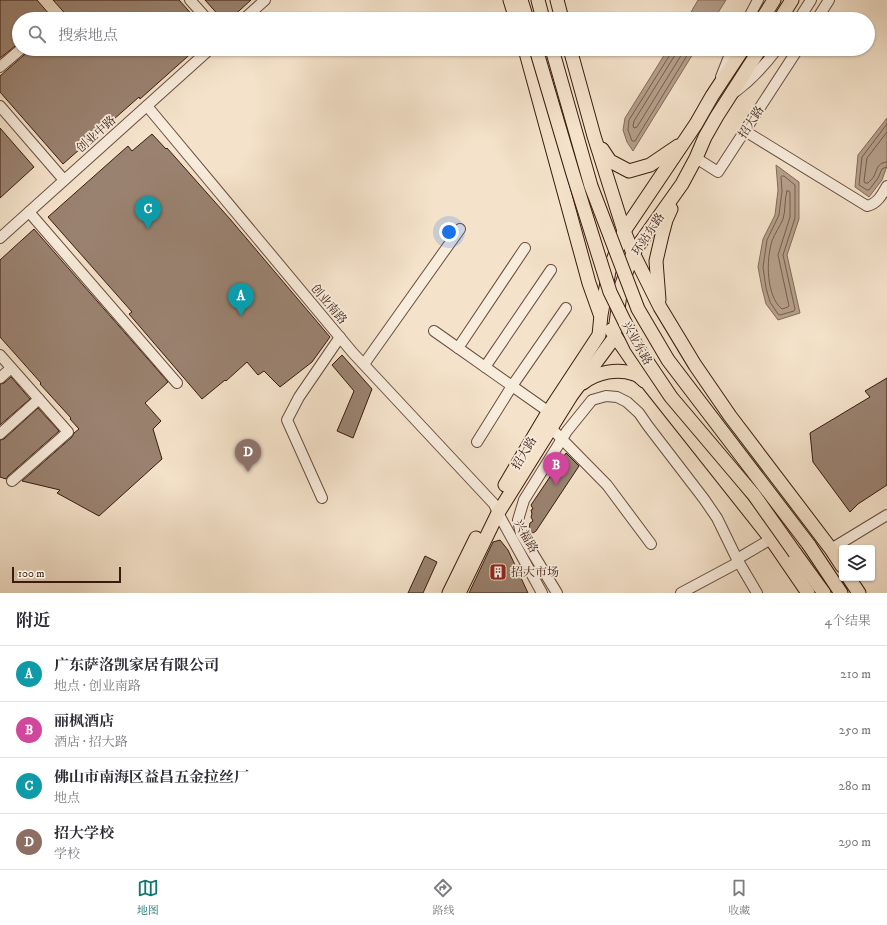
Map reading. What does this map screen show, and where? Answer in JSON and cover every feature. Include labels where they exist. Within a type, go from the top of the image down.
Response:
[{"type":"main road","points":[[510,0],[514,12]]},
{"type":"main road","points":[[521,0],[525,12]]},
{"type":"main road","points":[[538,0],[541,12]]},
{"type":"main road","points":[[557,0],[560,12]]},
{"type":"main road","points":[[766,12],[774,0]]},
{"type":"main road","points":[[784,12],[792,0]]},
{"type":"main road","points":[[527,56],[589,283],[601,315],[649,385],[770,539],[808,593]]},
{"type":"main road","name":"兴业东路","points":[[538,56],[610,292],[636,345],[671,397],[754,495],[824,593]]},
{"type":"main road","points":[[554,56],[591,186],[638,309],[668,360],[809,544],[840,593]]},
{"type":"main road","points":[[572,56],[594,136],[624,231],[633,253],[660,307],[695,365],[730,416],[831,548],[839,561]]},
{"type":"main road","name":"环站东路","points":[[601,315],[609,271],[624,231],[686,140],[739,56]]},
{"type":"main road","name":"环站东路","points":[[571,396],[614,338],[621,287],[633,253],[682,184],[705,137],[755,56]]},
{"type":"main road","points":[[594,136],[610,161],[629,171],[650,166],[686,140]]},
{"type":"main road","points":[[673,159],[673,166],[678,171],[681,173],[689,170]]},
{"type":"main road","points":[[660,307],[656,261],[666,220],[682,184]]},
{"type":"main road","name":"招大路","points":[[449,593],[461,568],[599,335],[601,315]]},
{"type":"main road","points":[[571,396],[585,381],[602,373],[620,370],[635,374],[649,385]]},
{"type":"main road","name":"招大路","points":[[550,420],[571,396]]},
{"type":"main road","name":"招大路","points":[[459,593],[496,508]]},
{"type":"main road","points":[[851,581],[858,593]]},
{"type":"street","points":[[190,0],[201,12]]},
{"type":"street","points":[[252,12],[265,0]]},
{"type":"street","points":[[752,12],[758,0]]},
{"type":"street","points":[[803,12],[811,0]]},
{"type":"street","points":[[821,12],[829,0]]},
{"type":"street","points":[[0,67],[13,56]]},
{"type":"street","name":"创业中路","points":[[0,238],[202,56]]},
{"type":"street","name":"环站东路","points":[[718,88],[722,72],[729,56]]},
{"type":"street","name":"环站东路","points":[[729,97],[744,86],[771,56]]},
{"type":"street","name":"招大路","points":[[696,158],[718,172],[793,56]]},
{"type":"street","points":[[0,106],[64,180]]},
{"type":"street","name":"创业南路","points":[[147,106],[340,337],[496,508]]},
{"type":"street","points":[[745,131],[866,206],[872,205],[880,197],[887,186]]},
{"type":"street","points":[[29,212],[177,383]]},
{"type":"street","points":[[364,364],[460,229]]},
{"type":"street","points":[[458,348],[525,248]]},
{"type":"street","points":[[485,367],[551,270]]},
{"type":"street","points":[[477,442],[512,386],[566,308]]},
{"type":"street","points":[[434,331],[512,386],[550,420],[562,439],[607,485],[651,544]]},
{"type":"street","points":[[322,498],[287,420],[299,397],[340,337]]},
{"type":"street","points":[[0,355],[68,432],[12,481]]},
{"type":"street","points":[[0,378],[12,368]]},
{"type":"street","points":[[557,593],[521,534],[518,520],[524,500],[567,431],[592,400],[606,396],[617,397],[627,402],[639,413],[717,518],[738,560],[757,593]]},
{"type":"street","points":[[0,434],[39,399]]},
{"type":"street","name":"兴福路","points":[[496,508],[542,593]]},
{"type":"street","points":[[831,548],[887,515]]},
{"type":"street","points":[[681,593],[738,560],[770,539]]},
{"type":"water","points":[[698,0],[726,0],[718,12],[691,12]]},
{"type":"water","points":[[664,56],[692,56],[633,151],[627,142],[623,130],[625,118]]},
{"type":"water","points":[[887,118],[887,166],[882,180],[869,197],[855,187],[858,155]]},
{"type":"water","points":[[776,165],[799,182],[799,219],[787,255],[800,313],[778,320],[766,304],[758,267],[763,239],[775,215],[778,190]]},
{"type":"building","points":[[0,0],[37,0],[47,12],[12,12],[12,49],[0,58]]},
{"type":"building","points":[[53,0],[179,0],[190,12],[64,12]]},
{"type":"building","points":[[205,0],[251,0],[238,12],[216,12]]},
{"type":"building","points":[[23,56],[188,56],[63,164],[0,92],[0,76]]},
{"type":"building","points":[[0,128],[34,167],[0,198]]},
{"type":"building","points":[[152,134],[166,149],[167,148],[230,219],[330,337],[312,362],[280,387],[264,371],[258,375],[247,362],[226,381],[225,380],[202,399],[129,314],[132,312],[48,217],[128,146],[132,151]]},
{"type":"building","points":[[34,229],[168,382],[145,403],[161,421],[153,429],[162,459],[99,516],[57,493],[60,490],[22,481],[79,429],[0,337],[0,260]]},
{"type":"building","points":[[342,355],[372,389],[353,438],[337,431],[354,391],[332,365]]},
{"type":"building","points":[[11,377],[30,399],[0,425],[0,384],[4,383]]},
{"type":"building","points":[[887,378],[887,485],[858,504],[850,512],[813,462],[810,433],[870,397],[865,391]]},
{"type":"building","points":[[38,408],[59,431],[6,479],[0,477],[0,440],[4,439]]},
{"type":"building","points":[[566,453],[579,466],[536,531],[533,533],[529,529],[530,523],[533,521],[531,517],[531,510],[533,509],[531,505]]},
{"type":"building","name":"招大市场","points":[[500,540],[508,550],[528,593],[469,593],[493,542]]},
{"type":"building","points":[[425,556],[437,562],[423,593],[408,593]]},
{"type":"place","name":"佛山市南海区益昌五金拉丝厂","points":[[148,229]]},
{"type":"place","name":"广东萨洛凯家居有限公司","points":[[241,316]]},
{"type":"place","name":"招大学校","points":[[248,472]]},
{"type":"place","name":"丽枫酒店","points":[[556,485]]},
{"type":"place","name":"招大市场","points":[[498,572]]}]
